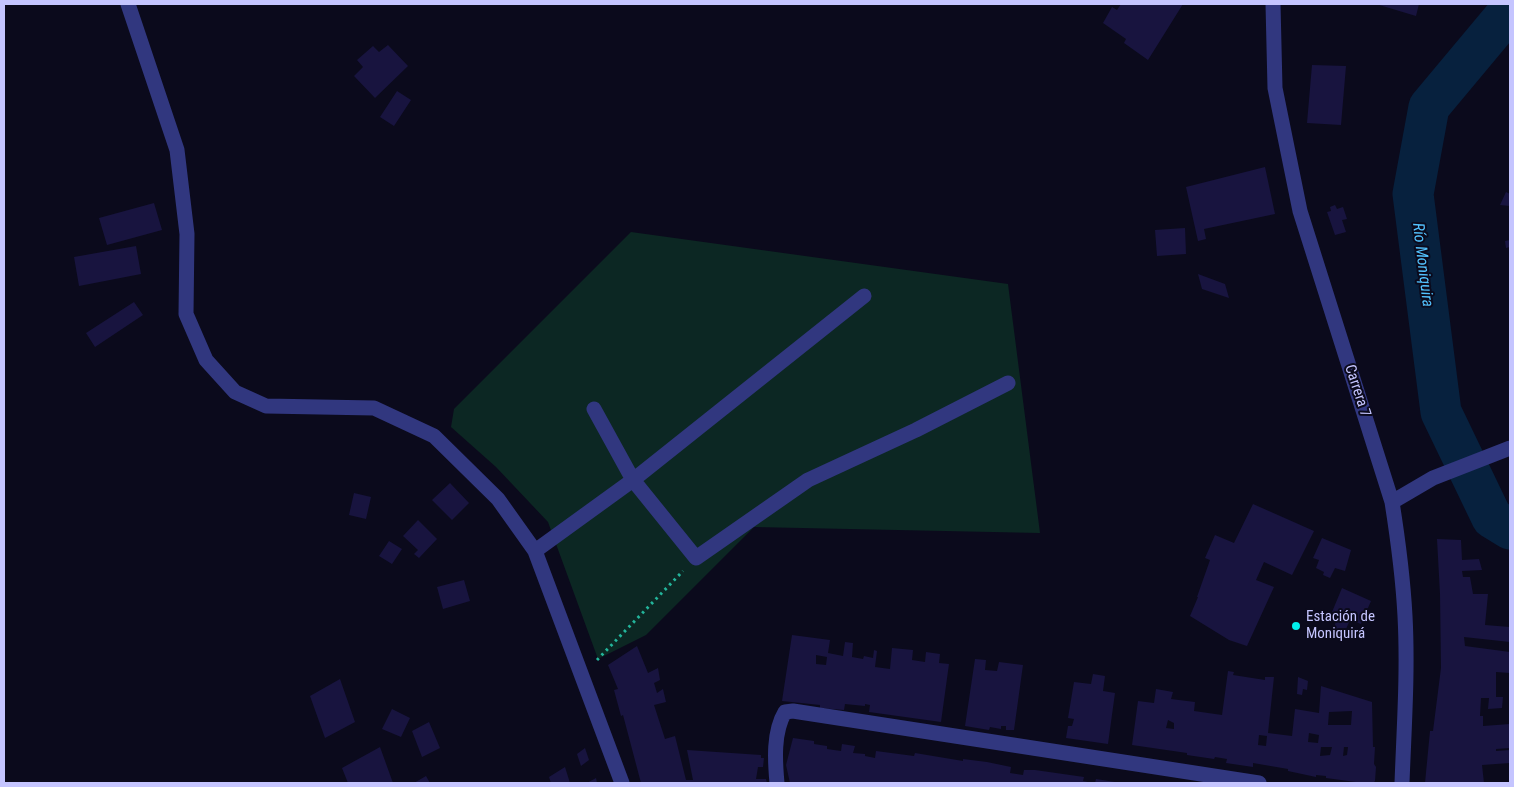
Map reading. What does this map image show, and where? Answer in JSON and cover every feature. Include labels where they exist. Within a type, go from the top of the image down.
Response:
[{"type":"street","points":[[128,4],[177,150],[188,234],[186,314],[206,360],[235,392],[266,406],[374,408],[434,436],[498,499],[535,551],[622,783]]},
{"type":"street","name":"Carrera 7","points":[[1273,4],[1275,88],[1300,211],[1392,502],[1398,541],[1405,616],[1406,699],[1402,783]]},
{"type":"street","points":[[535,551],[633,480],[864,296]]},
{"type":"street","points":[[594,409],[633,480],[696,558],[808,480],[916,430],[1008,382]]},
{"type":"street","points":[[1392,502],[1433,478],[1510,448]]},
{"type":"street","points":[[777,783],[775,757],[780,720],[785,712],[793,711],[1218,780],[1259,783]]},
{"type":"path","points":[[582,675],[696,558]]},
{"type":"green space","points":[[631,232],[1008,284],[1040,533],[754,527],[646,635],[598,659],[548,522],[496,467],[451,427],[454,409]]},
{"type":"building","points":[[1121,4],[1183,4],[1148,60],[1124,43],[1126,39],[1103,23],[1112,7],[1117,10]]},
{"type":"building","points":[[1376,4],[1419,4],[1416,16]]},
{"type":"building","points":[[388,45],[408,66],[375,98],[354,76],[363,67],[357,60],[373,46],[379,52]]},
{"type":"building","points":[[1312,65],[1346,66],[1341,125],[1307,123]]},
{"type":"building","points":[[397,91],[411,100],[394,126],[380,117]]},
{"type":"building","points":[[1265,167],[1275,214],[1204,229],[1206,239],[1198,241],[1186,187]]},
{"type":"building","points":[[1506,192],[1510,194],[1510,206],[1500,205]]},
{"type":"building","points":[[154,203],[162,230],[107,245],[99,218]]},
{"type":"building","points":[[1335,205],[1337,209],[1343,207],[1347,219],[1342,220],[1346,232],[1335,235],[1327,212],[1331,211],[1330,207]]},
{"type":"building","points":[[1185,228],[1186,254],[1157,256],[1155,230]]},
{"type":"building","points":[[1510,240],[1510,247],[1506,248],[1505,241]]},
{"type":"building","points":[[136,246],[141,274],[79,286],[74,257]]},
{"type":"building","points":[[1198,274],[1225,284],[1229,298],[1202,289]]},
{"type":"building","points":[[134,302],[143,315],[95,347],[86,333]]},
{"type":"building","points":[[450,483],[469,503],[452,520],[432,500]]},
{"type":"building","points":[[354,493],[371,497],[366,519],[349,515]]},
{"type":"building","points":[[1253,504],[1314,531],[1292,575],[1264,562],[1256,580],[1274,587],[1247,646],[1229,640],[1190,616],[1210,560],[1205,558],[1215,535],[1234,543]]},
{"type":"building","points":[[418,520],[437,539],[419,558],[414,554],[418,550],[403,536]]},
{"type":"building","points":[[1322,538],[1351,550],[1345,571],[1335,568],[1330,578],[1323,575],[1324,572],[1316,568],[1319,560],[1313,558]]},
{"type":"building","points":[[1437,539],[1461,540],[1462,560],[1479,559],[1482,570],[1462,571],[1463,577],[1470,577],[1473,594],[1488,594],[1485,625],[1510,627],[1510,642],[1464,637],[1465,646],[1510,652],[1510,673],[1496,672],[1496,697],[1503,697],[1502,708],[1488,709],[1489,698],[1481,698],[1480,716],[1483,716],[1483,726],[1510,724],[1510,748],[1496,749],[1496,751],[1510,750],[1510,763],[1482,765],[1484,783],[1425,783],[1430,731],[1433,731],[1441,668]]},
{"type":"building","points":[[389,541],[402,549],[392,564],[379,556]]},
{"type":"building","points":[[464,580],[470,601],[443,609],[437,587]]},
{"type":"building","points":[[1342,588],[1371,601],[1361,624],[1350,620],[1346,629],[1350,631],[1347,639],[1332,632],[1339,614],[1332,612]]},
{"type":"building","points":[[792,635],[830,640],[828,653],[843,656],[845,642],[853,643],[852,657],[863,659],[864,656],[873,658],[874,650],[877,651],[875,667],[890,669],[892,648],[913,650],[912,660],[925,662],[926,652],[940,654],[939,663],[949,664],[941,722],[869,712],[870,705],[865,704],[865,706],[845,704],[844,710],[820,708],[820,705],[782,701]],"holes":[[[816,655],[827,657],[826,665],[816,664]]]},
{"type":"building","points":[[637,646],[648,673],[658,668],[660,680],[654,683],[657,693],[663,689],[666,702],[654,705],[665,739],[675,736],[686,780],[693,780],[687,750],[761,755],[761,758],[764,758],[763,767],[758,767],[756,779],[766,779],[767,783],[641,783],[623,715],[621,716],[614,690],[618,689],[608,665]]},
{"type":"building","points":[[975,659],[986,660],[985,670],[997,671],[999,662],[1023,665],[1014,730],[1006,730],[1006,726],[1001,726],[1001,729],[990,727],[989,730],[965,726]]},
{"type":"building","points":[[1228,671],[1234,672],[1233,675],[1265,680],[1265,677],[1274,677],[1268,733],[1292,736],[1295,709],[1319,713],[1321,686],[1372,702],[1373,747],[1375,747],[1374,764],[1376,767],[1375,781],[1373,783],[1363,783],[1326,778],[1326,776],[1316,775],[1316,777],[1288,771],[1288,769],[1253,763],[1253,767],[1226,763],[1227,759],[1215,757],[1214,759],[1132,745],[1138,701],[1154,703],[1156,689],[1173,692],[1171,699],[1195,702],[1194,711],[1222,715]],"holes":[[[1352,711],[1351,725],[1328,725],[1329,712]],[[1168,720],[1174,723],[1174,729],[1166,728]],[[1309,733],[1319,735],[1318,743],[1308,742]],[[1259,735],[1267,736],[1266,746],[1258,745]],[[1321,747],[1332,747],[1330,755],[1320,756]],[[1344,747],[1348,747],[1347,755],[1343,756]]]},
{"type":"building","points":[[1093,674],[1105,676],[1103,691],[1115,693],[1108,744],[1066,738],[1068,726],[1072,726],[1074,719],[1068,718],[1074,682],[1091,684]]},
{"type":"building","points":[[1298,677],[1308,681],[1307,690],[1303,689],[1302,695],[1297,694]]},
{"type":"building","points":[[340,679],[355,722],[325,738],[310,696]]},
{"type":"building","points":[[392,709],[410,718],[401,737],[382,729]]},
{"type":"building","points":[[429,722],[440,748],[422,757],[412,731]]},
{"type":"building","points":[[793,738],[814,741],[814,744],[827,746],[827,749],[841,751],[842,744],[855,746],[853,753],[865,754],[865,756],[875,758],[876,751],[914,756],[915,753],[963,761],[963,759],[987,762],[1011,767],[1010,773],[1023,775],[1024,770],[1035,770],[1084,777],[1083,781],[1088,783],[790,783],[786,765]]},
{"type":"building","points":[[380,747],[393,783],[348,783],[342,768]]},
{"type":"building","points":[[585,748],[589,760],[581,766],[577,754]]},
{"type":"building","points":[[565,767],[570,783],[551,783],[549,777]]},
{"type":"building","points":[[426,776],[430,783],[414,783]]},
{"type":"building","points":[[596,778],[597,783],[587,783]]},
{"type":"building","points":[[1096,779],[1115,782],[1115,783],[1095,783]]},
{"type":"waterway","name":"Río Moniquira","points":[[1510,10],[1429,107],[1413,194],[1441,412],[1492,518],[1510,529]]},
{"type":"place","name":"Estación de Moniquirá","points":[[1296,626]]}]
